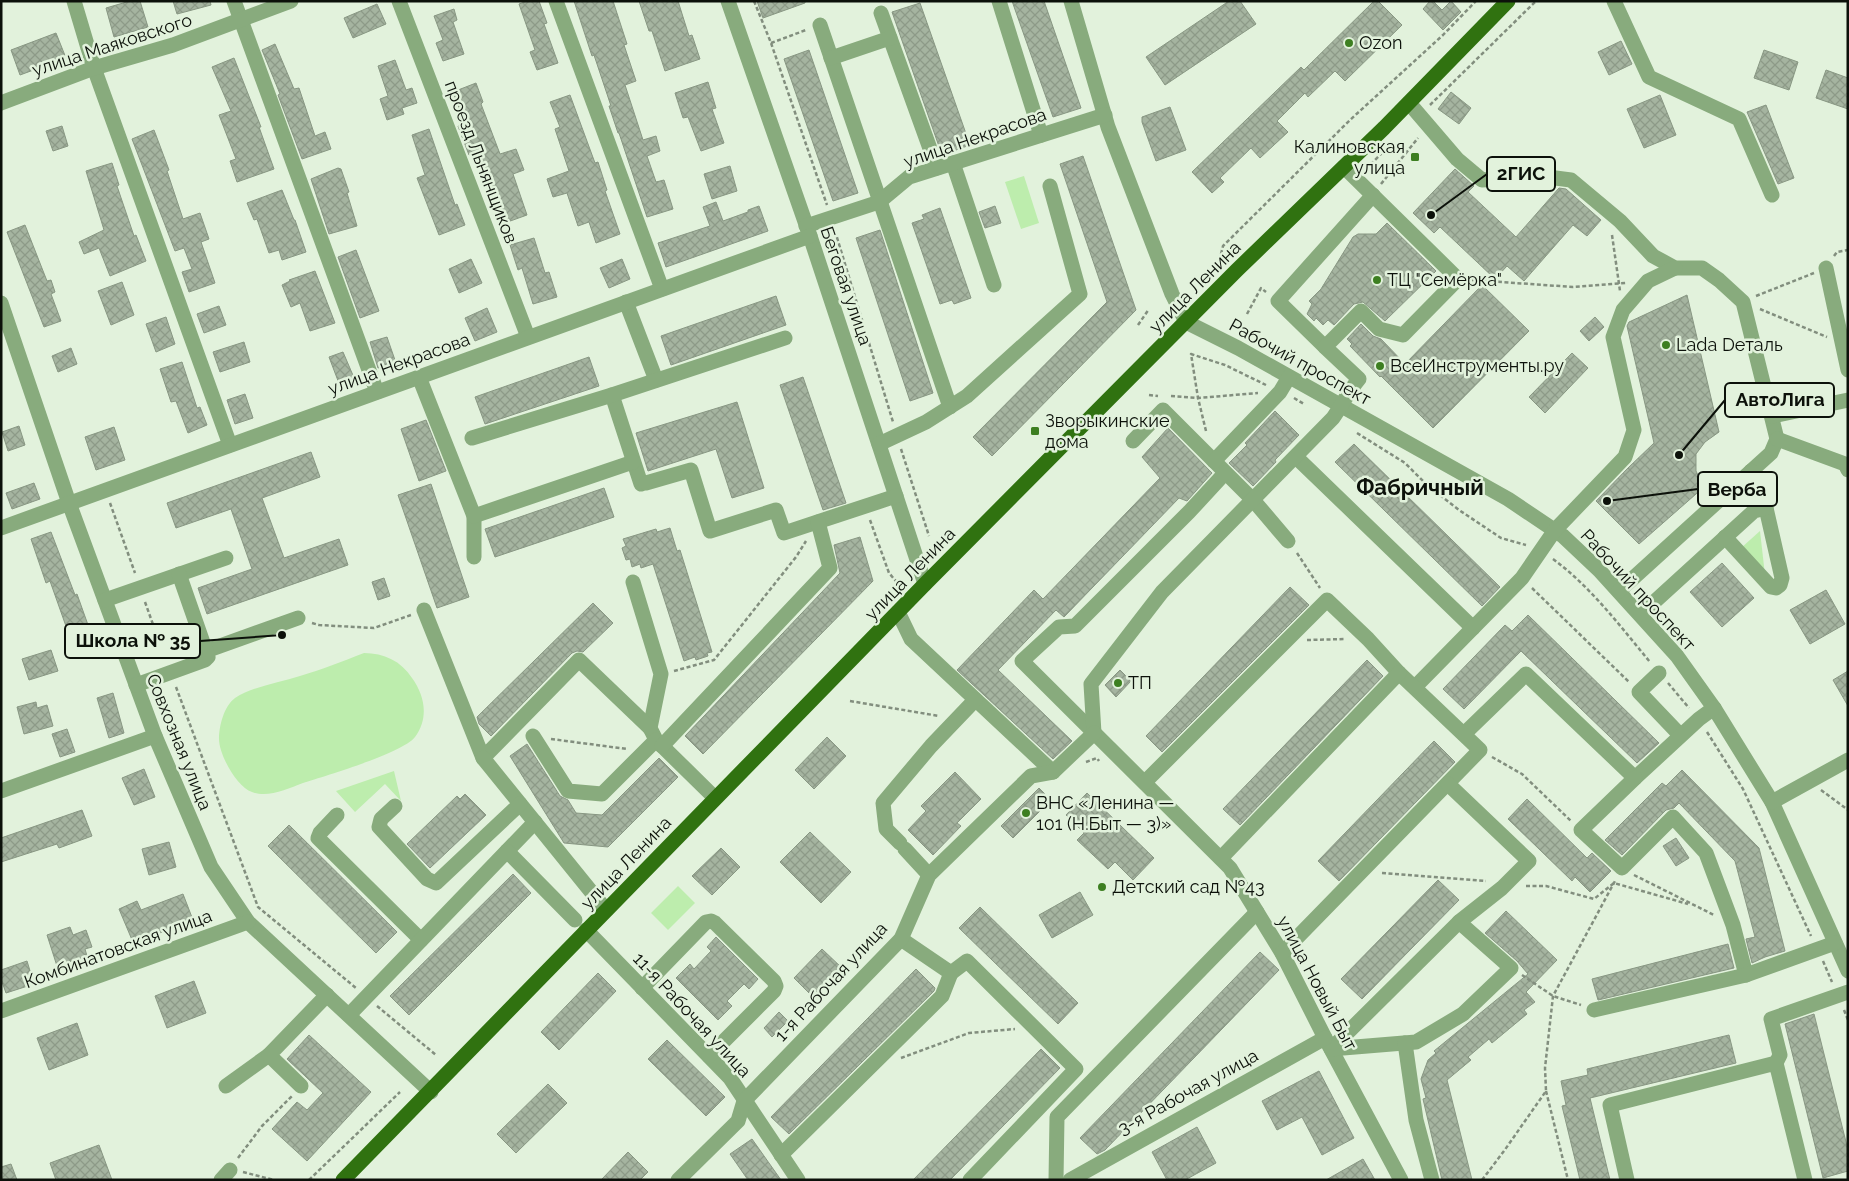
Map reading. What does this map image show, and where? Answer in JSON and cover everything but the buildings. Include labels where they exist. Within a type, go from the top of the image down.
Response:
[{"type":"main road","name":"улица Ленина","points":[[344,1180],[431,1092],[581,925],[606,910],[925,584],[1186,322],[1409,103],[1503,3]]},
{"type":"street","points":[[74,1],[94,68],[230,445]]},
{"type":"street","points":[[234,1],[376,392]]},
{"type":"street","name":"улица Маяковского","points":[[1,103],[94,68],[173,45],[291,1]]},
{"type":"street","name":"проезд Льнянщиков","points":[[399,1],[528,337]]},
{"type":"street","points":[[556,1],[662,289]]},
{"type":"street","name":"Беговая улица","points":[[728,1],[808,231],[925,584]]},
{"type":"street","points":[[998,1],[1041,135]]},
{"type":"street","points":[[1071,1],[1105,115],[1169,284],[1186,322]]},
{"type":"street","points":[[1614,1],[1649,78],[1739,119],[1772,194]]},
{"type":"street","points":[[881,12],[937,168]]},
{"type":"street","points":[[820,25],[950,407]]},
{"type":"street","points":[[831,58],[890,38]]},
{"type":"street","points":[[1409,103],[1456,159],[1482,180],[1540,176],[1571,180],[1620,221],[1653,256],[1675,268]]},
{"type":"street","name":"улица Некрасова","points":[[1,528],[662,289],[808,231],[831,219],[879,202],[909,177],[1105,115]]},
{"type":"street","points":[[953,163],[994,286]]},
{"type":"street","points":[[1325,347],[1361,311],[1379,329],[1403,335],[1458,278],[1344,167]]},
{"type":"street","points":[[879,444],[926,422],[967,396],[1080,294],[1050,186]]},
{"type":"street","points":[[898,612],[910,639],[1054,772],[1094,733],[1091,684],[1162,592],[1254,501],[1333,418],[1342,406],[1347,393],[1359,379],[1278,301],[1373,195]]},
{"type":"street","points":[[1415,687],[1522,578],[1555,530],[1625,457],[1634,430],[1613,337],[1622,310],[1648,282],[1675,268],[1702,268],[1719,280],[1743,302],[1778,439],[1771,453],[1619,591]]},
{"type":"street","points":[[1826,268],[1848,370]]},
{"type":"street","points":[[626,302],[656,380]]},
{"type":"street","name":"Совхозная улица","points":[[2,309],[69,503],[154,736],[211,867],[248,922],[431,1092]]},
{"type":"street","name":"Рабочий проспект","points":[[1186,322],[1238,348],[1508,499],[1555,530],[1599,570],[1641,614],[1677,656],[1714,708],[1772,802],[1848,971]]},
{"type":"street","points":[[472,438],[612,395],[785,338]]},
{"type":"street","points":[[419,377],[474,516],[474,556]]},
{"type":"street","points":[[1214,462],[1280,392],[1290,377]]},
{"type":"street","points":[[612,395],[633,462],[643,484],[691,470],[710,531],[776,510],[784,533],[896,496]]},
{"type":"street","points":[[1772,416],[1848,400]]},
{"type":"street","points":[[1133,441],[1163,410],[1254,501],[1288,541]]},
{"type":"street","points":[[1778,439],[1845,464],[1848,470]]},
{"type":"street","points":[[1296,457],[1473,628]]},
{"type":"street","points":[[474,516],[633,462]]},
{"type":"street","points":[[1725,537],[1771,587],[1776,588],[1780,585],[1782,578],[1761,482],[1751,471]]},
{"type":"street","name":"улица Новый Быт","points":[[1225,473],[1189,512],[1075,626],[1059,627],[1022,661],[1230,868],[1282,953],[1401,1180]]},
{"type":"street","points":[[1641,614],[1754,511],[1766,508]]},
{"type":"street","points":[[533,736],[568,791],[602,794],[645,752],[656,738],[830,568],[818,522]]},
{"type":"street","points":[[105,600],[226,558]]},
{"type":"street","points":[[136,685],[206,659],[206,651],[179,574]]},
{"type":"street","points":[[633,582],[661,674],[656,738]]},
{"type":"street","points":[[1145,782],[1327,600],[1368,639],[1399,673],[1480,750],[1282,953]]},
{"type":"street","points":[[424,610],[483,758],[606,910]]},
{"type":"street","points":[[206,651],[298,618]]},
{"type":"street","points":[[483,758],[579,660],[715,798]]},
{"type":"street","points":[[1221,858],[1399,673]]},
{"type":"street","points":[[1659,673],[1639,692],[1680,735]]},
{"type":"street","points":[[1464,734],[1526,674],[1635,778]]},
{"type":"street","points":[[929,875],[886,829],[883,803],[931,746],[975,700]]},
{"type":"street","points":[[1714,708],[1680,735],[1581,830],[1622,868],[1673,817],[1706,853],[1732,925],[1746,975]]},
{"type":"street","points":[[1,791],[154,736]]},
{"type":"street","points":[[1772,802],[1848,760]]},
{"type":"street","name":"1-я Рабочая улица","points":[[678,1180],[738,1121],[744,1101],[901,939],[929,875],[1031,776],[1054,772]]},
{"type":"street","points":[[1328,1043],[1459,922],[1502,888],[1529,861],[1448,784]]},
{"type":"street","points":[[395,806],[382,819],[379,827],[427,879],[436,883],[520,804]]},
{"type":"street","points":[[338,815],[320,833],[318,838],[421,940]]},
{"type":"street","points":[[348,1015],[535,822]]},
{"type":"street","name":"11-я Рабочая улица","points":[[507,851],[730,1078],[798,1180]]},
{"type":"street","points":[[1056,1180],[1057,1117],[1257,912]]},
{"type":"street","points":[[642,988],[706,922],[711,921],[774,981],[776,986],[774,991],[709,1056]]},
{"type":"street","name":"Комбинатовская улица","points":[[1,1011],[248,922]]},
{"type":"street","points":[[1328,1043],[1416,1042],[1463,1014],[1511,968],[1459,922]]},
{"type":"street","points":[[901,939],[951,973]]},
{"type":"street","points":[[1594,1010],[1746,975],[1835,943]]},
{"type":"street","points":[[781,1155],[942,996],[951,973],[967,961],[1076,1069],[970,1180]]},
{"type":"street","points":[[1804,1180],[1776,1063],[1780,1055],[1771,1019],[1843,994]]},
{"type":"street","points":[[226,1086],[269,1055],[327,995]]},
{"type":"street","name":"3-я Рабочая улица","points":[[1070,1180],[1328,1043]]},
{"type":"street","points":[[1405,1043],[1416,1120],[1432,1180]]},
{"type":"street","points":[[269,1055],[301,1086]]},
{"type":"street","points":[[1627,1180],[1610,1105],[1776,1063]]},
{"type":"street","points":[[1066,1081],[1080,1093]]},
{"type":"path","points":[[754,1],[771,43],[831,219],[929,536]]},
{"type":"path","points":[[1221,254],[1223,246],[1230,239],[1350,120],[1443,35],[1476,1]]},
{"type":"path","points":[[1373,195],[1424,121],[1536,1]]},
{"type":"path","points":[[771,43],[820,25]]},
{"type":"path","points":[[1356,179],[1391,144]]},
{"type":"path","points":[[1608,211],[1622,310]]},
{"type":"path","points":[[1743,302],[1826,268],[1837,252],[1848,250]]},
{"type":"path","points":[[1458,278],[1502,284],[1573,287],[1648,282]]},
{"type":"path","points":[[1247,314],[1261,288]]},
{"type":"path","points":[[1743,302],[1842,344]]},
{"type":"path","points":[[1138,325],[1149,309]]},
{"type":"path","points":[[1207,434],[1198,398],[1192,354],[1226,365],[1306,405]]},
{"type":"path","points":[[1169,396],[1198,398],[1280,392]]},
{"type":"path","points":[[1149,395],[1159,396]]},
{"type":"path","points":[[1357,433],[1405,462],[1427,485],[1459,510],[1501,538],[1541,550],[1571,573],[1617,622],[1698,719],[1743,789],[1818,949],[1843,994],[1848,1020]]},
{"type":"path","points":[[105,490],[212,788],[258,907],[436,1055]]},
{"type":"path","points":[[866,506],[889,573],[903,590]]},
{"type":"path","points":[[661,674],[714,660],[796,557],[818,522]]},
{"type":"path","points":[[1288,541],[1306,563],[1327,600]]},
{"type":"path","points":[[1522,578],[1639,692]]},
{"type":"path","points":[[298,618],[319,625],[374,628],[394,621]]},
{"type":"path","points":[[1285,641],[1368,639]]},
{"type":"path","points":[[850,701],[958,719]]},
{"type":"path","points":[[533,736],[645,752]]},
{"type":"path","points":[[1480,750],[1522,774],[1581,830]]},
{"type":"path","points":[[1079,764],[1096,758],[1103,765]]},
{"type":"path","points":[[1809,782],[1848,810]]},
{"type":"path","points":[[1568,1180],[1546,1091],[1545,1068],[1553,996],[1622,868],[1732,925]]},
{"type":"path","points":[[1614,883],[1694,905]]},
{"type":"path","points":[[1511,968],[1553,996],[1594,1010]]},
{"type":"path","points":[[900,1059],[968,1032],[1034,1027]]},
{"type":"path","points":[[225,1175],[262,1126],[301,1086]]},
{"type":"path","points":[[1482,1180],[1546,1091]]},
{"type":"path","points":[[309,1180],[400,1092]]},
{"type":"path","points":[[225,1175],[274,1180]]},
{"type":"green space","points":[[1024,176],[1039,223],[1021,229],[1005,182]]},
{"type":"green space","points":[[1760,531],[1765,575],[1741,548]]},
{"type":"green space","points":[[364,653],[385,656],[391,659],[408,672],[416,685],[424,707],[424,715],[415,737],[396,750],[380,757],[278,792],[258,794],[246,789],[230,770],[220,746],[220,728],[223,717],[231,702],[250,690],[316,671]]},
{"type":"green space","points":[[394,771],[401,801],[385,784],[355,812],[336,791]]},
{"type":"green space","points":[[678,886],[695,903],[668,930],[651,913]]},
{"type":"place","name":"Ozon","points":[[1349,43]]},
{"type":"place","name":"Калиновская улица","points":[[1415,157]]},
{"type":"place","name":"2ГИС","points":[[1431,215]]},
{"type":"place","name":"ТЦ \"Семёрка\"","points":[[1377,280]]},
{"type":"place","name":"Lada Dеталь","points":[[1666,345]]},
{"type":"place","name":"ВсеИнструменты.ру","points":[[1380,366]]},
{"type":"place","name":"Зворыкинские дома","points":[[1035,431]]},
{"type":"place","name":"АвтоЛига","points":[[1679,455]]},
{"type":"place","name":"Верба","points":[[1607,501]]},
{"type":"place","name":"Школа № 35","points":[[282,635]]},
{"type":"place","name":"ТП","points":[[1118,683]]},
{"type":"place","name":"ВНС «Ленина — 101 (Н.Быт — 3)»","points":[[1026,813]]},
{"type":"place","name":"Детский сад №43","points":[[1102,887]]},
{"type":"district","name":"Фабричный","points":[[1420,487]]}]
